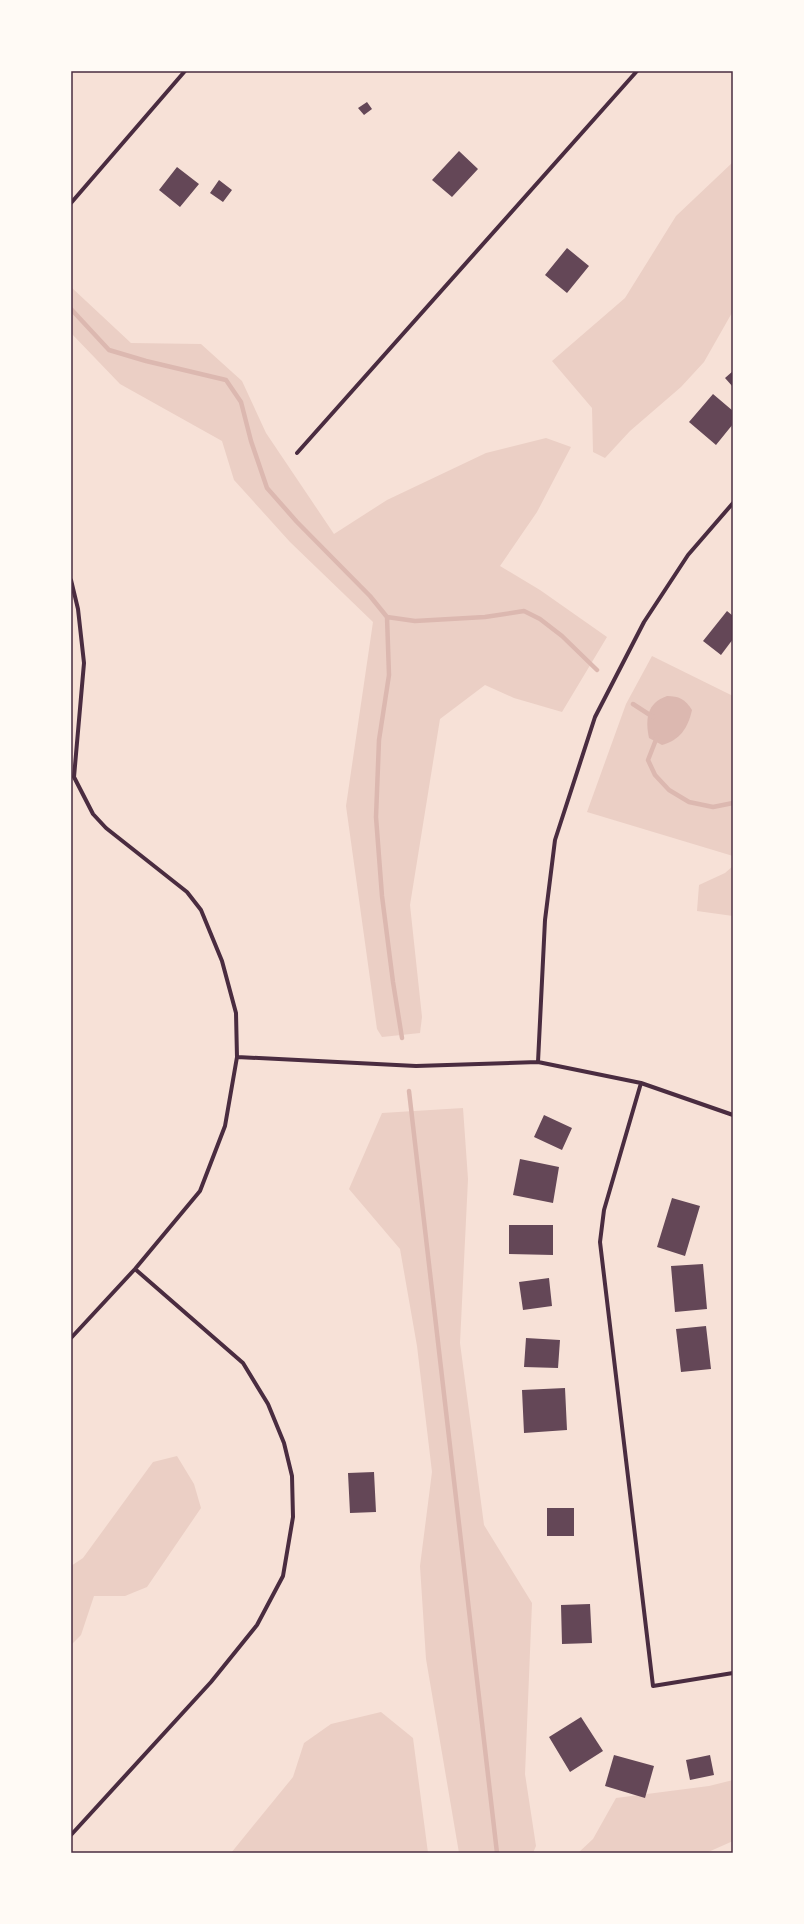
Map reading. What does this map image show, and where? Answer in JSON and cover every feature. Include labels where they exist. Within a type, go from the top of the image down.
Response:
[{"type":"street","points":[[71,203],[185,71]]},
{"type":"street","points":[[296,453],[637,71]]},
{"type":"street","points":[[538,1062],[545,920],[555,840],[595,717],[644,622],[688,555],[733,503]]},
{"type":"street","points":[[71,580],[78,608],[84,663],[74,777],[93,814],[106,828],[187,892],[201,910],[222,961],[236,1013],[237,1057],[225,1126],[200,1191],[135,1269],[71,1338]]},
{"type":"street","points":[[237,1057],[416,1066],[538,1062],[642,1083],[733,1115]]},
{"type":"street","points":[[642,1083],[604,1210],[600,1242],[653,1686],[733,1672]]},
{"type":"street","points":[[71,1835],[211,1682],[257,1625],[283,1576],[293,1517],[292,1476],[284,1443],[268,1404],[243,1363],[135,1269]]},
{"type":"shaded area","points":[[733,162],[733,311],[704,362],[681,387],[630,431],[605,458],[593,452],[592,408],[552,361],[625,298],[676,216]]},
{"type":"shaded area","points":[[71,287],[131,343],[201,344],[242,381],[266,433],[334,534],[387,500],[486,453],[546,438],[571,447],[537,512],[500,566],[540,590],[607,637],[562,712],[514,698],[485,685],[440,719],[410,905],[422,1017],[420,1033],[382,1037],[377,1029],[346,806],[373,622],[290,542],[234,480],[222,441],[120,384],[71,333]]},
{"type":"shaded area","points":[[652,656],[733,696],[733,856],[587,812],[626,704]]},
{"type":"shaded area","points":[[667,696],[681,699],[687,703],[692,710],[688,722],[682,732],[674,740],[662,745],[649,738],[647,724],[651,707],[660,699]]},
{"type":"shaded area","points":[[733,866],[733,916],[697,911],[699,885],[725,873]]},
{"type":"shaded area","points":[[463,1108],[468,1179],[460,1343],[484,1525],[532,1603],[525,1774],[536,1846],[533,1853],[459,1853],[426,1659],[420,1566],[432,1472],[417,1346],[400,1249],[349,1189],[382,1113]]},
{"type":"shaded area","points":[[177,1456],[194,1484],[201,1508],[147,1587],[125,1596],[94,1596],[81,1635],[71,1645],[71,1566],[83,1558],[153,1462]]},
{"type":"shaded area","points":[[381,1712],[413,1738],[428,1853],[231,1853],[293,1777],[304,1743],[331,1724]]},
{"type":"shaded area","points":[[733,1780],[733,1841],[706,1853],[578,1853],[593,1839],[616,1798],[709,1786]]},
{"type":"building","points":[[367,102],[372,109],[364,115],[358,108]]},
{"type":"building","points":[[459,151],[478,169],[452,197],[432,180]]},
{"type":"building","points":[[177,167],[199,184],[180,207],[159,190]]},
{"type":"building","points":[[219,180],[232,190],[223,202],[210,193]]},
{"type":"building","points":[[567,248],[589,266],[567,293],[545,275]]},
{"type":"building","points":[[733,371],[733,387],[725,378]]},
{"type":"building","points":[[713,394],[733,411],[733,424],[716,445],[689,422]]},
{"type":"building","points":[[727,611],[733,616],[733,639],[721,655],[703,641]]},
{"type":"building","points":[[544,1115],[572,1128],[562,1150],[534,1137]]},
{"type":"building","points":[[520,1159],[559,1167],[553,1203],[513,1195]]},
{"type":"building","points":[[672,1198],[700,1206],[685,1256],[657,1247]]},
{"type":"building","points":[[509,1225],[553,1225],[553,1255],[509,1254]]},
{"type":"building","points":[[703,1264],[707,1309],[675,1312],[671,1266]]},
{"type":"building","points":[[549,1278],[552,1306],[523,1310],[519,1282]]},
{"type":"building","points":[[706,1326],[711,1369],[681,1372],[676,1329]]},
{"type":"building","points":[[526,1338],[560,1340],[558,1368],[524,1367]]},
{"type":"building","points":[[565,1388],[567,1430],[524,1433],[522,1390]]},
{"type":"building","points":[[374,1472],[376,1512],[350,1513],[348,1473]]},
{"type":"building","points":[[547,1508],[574,1508],[574,1536],[547,1536]]},
{"type":"building","points":[[590,1604],[592,1643],[562,1644],[561,1605]]},
{"type":"building","points":[[581,1717],[603,1751],[570,1772],[549,1737]]},
{"type":"building","points":[[614,1755],[654,1766],[645,1798],[605,1786]]},
{"type":"building","points":[[710,1755],[714,1775],[690,1780],[686,1760]]},
{"type":"waterway","points":[[71,309],[109,350],[146,361],[226,380],[241,402],[251,441],[267,488],[297,522],[370,596],[387,617],[389,675],[379,740],[376,817],[382,896],[402,1038]]},
{"type":"waterway","points":[[387,617],[415,621],[485,617],[524,611],[540,619],[562,636],[597,670]]},
{"type":"waterway","points":[[633,704],[653,717]]},
{"type":"waterway","points":[[657,737],[648,760],[655,775],[669,790],[689,802],[713,807],[733,803]]},
{"type":"waterway","points":[[409,1091],[497,1853]]}]
